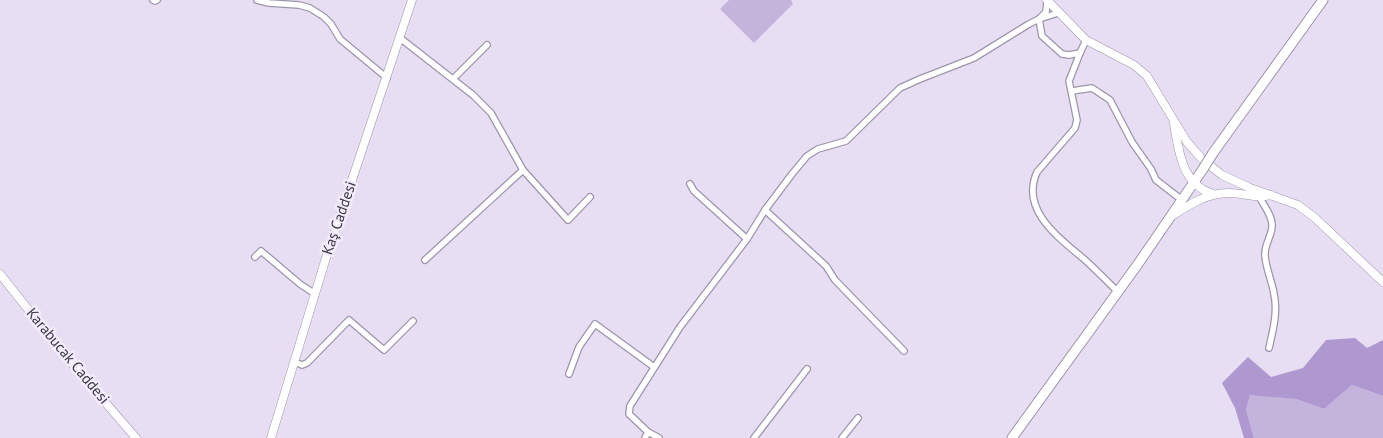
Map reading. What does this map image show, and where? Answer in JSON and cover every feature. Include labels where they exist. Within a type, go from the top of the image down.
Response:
[{"type":"main road","points":[[1012,438],[1194,183],[1208,168],[1214,153],[1323,0]]},
{"type":"street","points":[[153,0],[158,0]]},
{"type":"street","points":[[257,0],[310,8],[331,24],[340,40],[387,78]]},
{"type":"street","name":"Kaş Caddesi","points":[[272,438],[315,294],[412,0]]},
{"type":"street","points":[[1047,0],[1086,40],[1134,65],[1147,76],[1187,142],[1201,158]]},
{"type":"street","points":[[1039,19],[1046,12],[1047,0]]},
{"type":"street","points":[[659,438],[647,435],[629,414],[630,406],[680,327],[747,239],[765,210],[807,156],[818,149],[846,141],[900,88],[920,78],[974,58],[1004,38],[1039,19],[1058,13]]},
{"type":"street","points":[[1039,19],[1042,36],[1062,54],[1080,53]]},
{"type":"street","points":[[400,38],[473,95],[491,113],[524,170],[568,220],[590,197]]},
{"type":"street","points":[[1086,40],[1069,81],[1077,120],[1075,128],[1037,172],[1032,195],[1036,210],[1049,229],[1093,267],[1117,291]]},
{"type":"street","points":[[453,79],[487,45]]},
{"type":"street","points":[[1072,91],[1092,88],[1110,100],[1128,136],[1151,169],[1156,180],[1182,200]]},
{"type":"street","points":[[1172,117],[1176,139],[1188,176],[1205,191],[1215,195]]},
{"type":"street","points":[[1208,168],[1250,188],[1298,206],[1315,218],[1383,282]]},
{"type":"street","points":[[425,260],[524,170]]},
{"type":"street","points":[[690,184],[694,190],[747,239]]},
{"type":"street","points":[[1170,217],[1202,198],[1215,195],[1229,193],[1260,198],[1271,195]]},
{"type":"street","points":[[1260,198],[1271,218],[1272,226],[1265,256],[1274,294],[1275,308],[1269,348]]},
{"type":"street","points":[[765,210],[826,266],[835,280],[904,351]]},
{"type":"street","points":[[255,257],[261,251],[300,284],[315,294]]},
{"type":"street","name":"Karabucak Caddesi","points":[[0,274],[62,352],[136,438]]},
{"type":"street","points":[[294,362],[302,365],[307,363],[349,320],[384,350],[413,321]]},
{"type":"street","points":[[569,374],[579,348],[595,324],[654,367]]},
{"type":"street","points":[[754,438],[807,369]]},
{"type":"street","points":[[842,438],[858,418]]},
{"type":"shaded area","points":[[729,0],[791,0],[793,4],[754,43],[720,9]]},
{"type":"shaded area","points":[[1355,338],[1367,348],[1383,340],[1383,396],[1352,385],[1324,409],[1296,399],[1250,395],[1246,410],[1254,438],[1244,438],[1235,408],[1222,383],[1248,357],[1271,377],[1303,368],[1326,340]]},
{"type":"shaded area","points":[[1352,385],[1383,396],[1383,438],[1254,438],[1246,410],[1250,394],[1296,399],[1324,409]]}]
